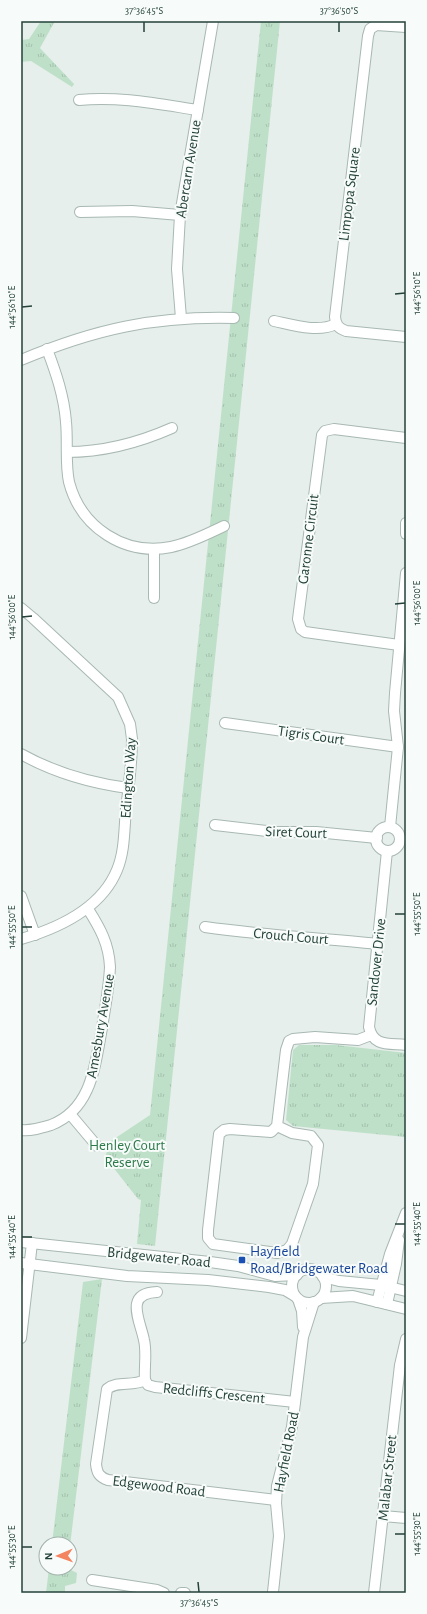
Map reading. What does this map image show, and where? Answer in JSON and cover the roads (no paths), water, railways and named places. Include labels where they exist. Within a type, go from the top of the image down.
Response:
[{"type":"street","name":"Abercarn Avenue","points":[[181,318],[177,269],[180,215],[213,21]]},
{"type":"street","name":"Limpopa Square","points":[[336,324],[336,310],[368,36],[370,29],[376,25],[406,27]]},
{"type":"street","points":[[79,100],[124,99],[198,110]]},
{"type":"street","points":[[80,212],[132,211],[180,215]]},
{"type":"street","points":[[21,360],[48,348],[106,329],[151,321],[181,318],[234,318]]},
{"type":"street","points":[[274,321],[320,328],[329,327],[336,324],[340,329],[346,331],[406,337]]},
{"type":"street","points":[[48,348],[59,380],[65,407],[67,469],[71,489],[81,509],[94,526],[107,536],[122,543],[144,549],[154,549],[185,543],[224,526]]},
{"type":"street","points":[[67,452],[89,452],[116,448],[136,443],[172,428]]},
{"type":"street","name":"Garonne Circuit","points":[[399,645],[317,635],[305,632],[301,629],[298,619],[322,435],[325,431],[334,429],[406,438]]},
{"type":"street","points":[[406,523],[406,534]]},
{"type":"street","points":[[154,549],[154,598]]},
{"type":"street","points":[[390,828],[398,747],[394,711],[406,573]]},
{"type":"street","name":"Edington Way","points":[[21,608],[118,697],[130,724],[132,739],[123,844],[117,870],[106,888],[88,909],[61,924],[21,939]]},
{"type":"street","name":"Tigris Court","points":[[225,724],[398,747]]},
{"type":"street","points":[[21,754],[72,777],[95,783],[128,788]]},
{"type":"street","name":"Siret Court","points":[[215,825],[275,832],[316,832],[377,838]]},
{"type":"street","points":[[390,828],[397,831],[403,841],[396,848],[387,851],[380,848],[377,838],[380,831],[390,828]]},
{"type":"street","name":"Sandover Drive","points":[[371,1035],[369,1027],[387,851]]},
{"type":"street","points":[[21,896],[35,935]]},
{"type":"street","name":"Amesbury Avenue","points":[[21,1130],[37,1129],[47,1126],[70,1114],[80,1103],[93,1076],[109,980],[109,955],[107,943],[102,931],[88,909]]},
{"type":"street","name":"Crouch Court","points":[[205,927],[377,944]]},
{"type":"street","points":[[277,1126],[292,1133],[311,1136],[318,1145],[313,1184],[292,1244],[287,1250],[276,1253],[213,1244],[208,1238],[208,1230],[219,1134],[224,1130],[230,1129],[271,1132],[277,1126],[286,1050],[289,1042],[293,1038],[315,1037],[358,1040],[371,1035],[374,1040],[381,1042],[406,1045]]},
{"type":"street","points":[[70,1114],[97,1146]]},
{"type":"street","points":[[377,1302],[390,1254],[400,1232],[406,1213]]},
{"type":"street","points":[[388,1304],[396,1264],[400,1232]]},
{"type":"street","name":"Bridgewater Road","points":[[21,1242],[216,1263],[244,1267],[275,1276],[296,1275]]},
{"type":"street","points":[[21,1338],[25,1264],[32,1243]]},
{"type":"street","name":"Bridgewater Road","points":[[25,1264],[127,1276],[208,1280],[269,1287],[285,1290],[296,1297]]},
{"type":"street","points":[[406,1291],[381,1285],[339,1281],[323,1277],[315,1270],[310,1269],[296,1275],[292,1285],[296,1297],[303,1302],[343,1296],[388,1304],[406,1309]]},
{"type":"street","points":[[318,1300],[326,1286],[323,1277]]},
{"type":"street","name":"Redcliffs Crescent","points":[[157,1292],[150,1292],[134,1300],[145,1353],[145,1380],[148,1385],[295,1402]]},
{"type":"street","name":"Hayfield Road","points":[[272,1593],[279,1536],[276,1500],[281,1467],[292,1427],[303,1337],[302,1311],[296,1297]]},
{"type":"street","name":"Hayfield Road","points":[[303,1337],[318,1300]]},
{"type":"street","name":"Malabar Street","points":[[374,1593],[400,1365],[406,1339]]},
{"type":"street","name":"Edgewood Road","points":[[145,1380],[137,1384],[113,1384],[106,1389],[96,1464],[97,1472],[101,1477],[108,1480],[276,1500]]},
{"type":"street","points":[[383,1516],[406,1518]]},
{"type":"street","points":[[92,1580],[157,1590],[164,1593]]},
{"type":"place","name":"Hayfield Road/Bridgewater Road","points":[[242,1260]]},
{"type":"park label","name":"Henley Court Reserve","points":[[127,1154]]}]
